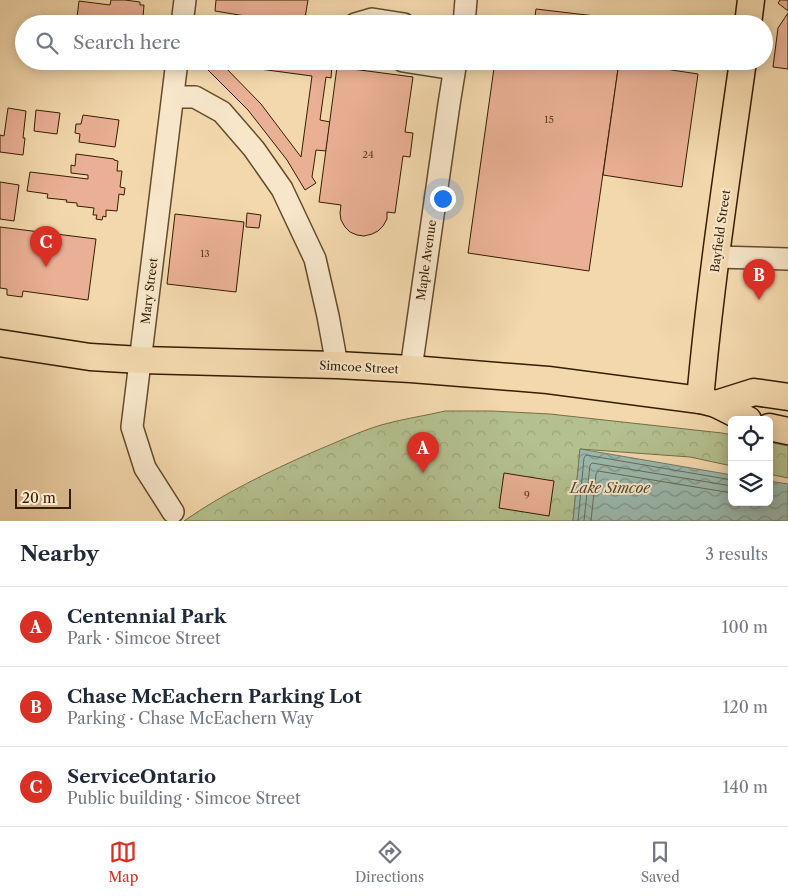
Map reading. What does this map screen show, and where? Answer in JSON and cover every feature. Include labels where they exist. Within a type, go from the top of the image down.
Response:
[{"type":"main road","points":[[749,15],[751,0]]},
{"type":"main road","name":"Bayfield Street","points":[[708,402],[703,361],[742,70]]},
{"type":"main road","name":"Simcoe Street","points":[[0,343],[90,357],[337,365],[548,380],[708,402],[739,416]]},
{"type":"main road","name":"Simcoe Street","points":[[708,402],[754,392],[788,397]]},
{"type":"main road","points":[[773,427],[788,431]]},
{"type":"street","points":[[183,15],[184,0]]},
{"type":"street","points":[[465,15],[466,0]]},
{"type":"street","name":"Mary Street","points":[[173,512],[145,468],[132,427],[176,70]]},
{"type":"street","name":"Maple Avenue","points":[[411,369],[454,70]]},
{"type":"street","points":[[173,97],[195,97],[222,112],[254,149],[282,190],[315,258],[337,365]]},
{"type":"street","points":[[716,258],[788,259]]},
{"type":"green space","points":[[445,411],[492,411],[550,414],[722,433],[728,434],[728,465],[690,457],[580,449],[573,521],[184,521],[215,501],[296,460],[364,431],[397,421]]},
{"type":"green space","points":[[773,443],[788,446],[788,478],[773,475]]},
{"type":"water","name":"Lake Simcoe","points":[[580,449],[728,474],[728,506],[773,506],[773,482],[788,484],[788,521],[573,521]]},
{"type":"building","points":[[111,0],[140,2],[140,5],[144,5],[143,15],[77,15],[79,1],[110,5]]},
{"type":"building","points":[[216,0],[308,0],[306,15],[239,15],[215,11]]},
{"type":"building","points":[[780,0],[788,0],[788,11],[778,3]]},
{"type":"building","points":[[536,9],[587,15],[535,15]]},
{"type":"building","points":[[788,13],[788,69],[773,67],[778,28]]},
{"type":"building","points":[[208,70],[228,70],[261,104],[301,157],[312,76],[267,70],[332,70],[331,78],[326,77],[320,120],[330,122],[326,151],[316,150],[312,177],[316,183],[305,190],[287,160],[248,110]]},
{"type":"building","points":[[337,70],[360,70],[413,77],[405,132],[413,133],[410,157],[403,156],[395,213],[387,212],[387,219],[378,231],[364,236],[357,235],[350,232],[341,220],[341,205],[319,202]]},
{"type":"building","points":[[494,70],[618,70],[589,271],[468,253]]},
{"type":"building","points":[[618,70],[672,70],[698,74],[682,187],[603,175]]},
{"type":"building","points":[[8,108],[26,111],[23,155],[0,152],[0,135],[4,136]]},
{"type":"building","points":[[36,110],[60,113],[57,134],[34,131]]},
{"type":"building","points":[[83,115],[119,120],[115,147],[79,142],[80,134],[75,133],[76,124],[81,124]]},
{"type":"building","points":[[76,154],[114,159],[118,161],[117,171],[122,171],[120,187],[125,188],[124,195],[119,194],[117,211],[106,210],[106,217],[103,216],[102,220],[96,219],[97,215],[93,215],[94,208],[77,206],[77,203],[66,202],[67,200],[47,198],[48,194],[27,191],[30,172],[88,179],[88,175],[71,173],[71,165],[75,166]]},
{"type":"building","points":[[0,182],[19,185],[14,221],[0,219]]},
{"type":"building","points":[[247,213],[261,215],[259,228],[246,227]]},
{"type":"building","points":[[175,214],[244,222],[236,292],[167,284]]},
{"type":"building","points":[[0,227],[96,239],[88,300],[23,291],[22,297],[7,295],[7,289],[0,288]]},
{"type":"building","points":[[504,473],[554,481],[549,516],[499,508]]},
{"type":"place","name":"ServiceOntario","points":[[46,267]]},
{"type":"place","name":"Chase McEachern Parking Lot","points":[[759,300]]},
{"type":"place","name":"Centennial Park","points":[[423,473]]}]
